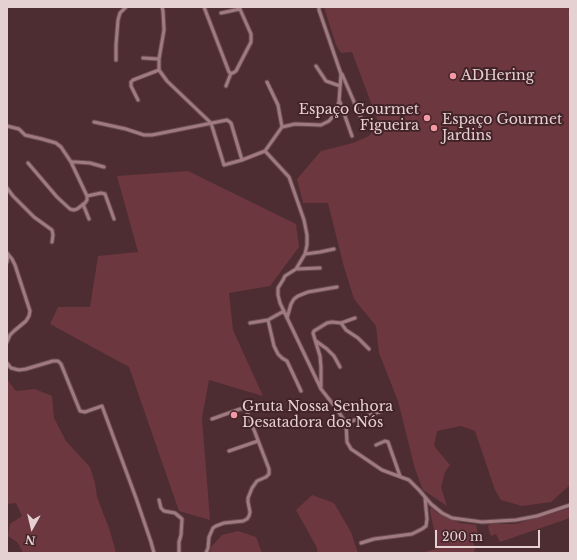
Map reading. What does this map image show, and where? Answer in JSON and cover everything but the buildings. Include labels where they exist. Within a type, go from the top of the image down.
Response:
[{"type":"street","points":[[116,60],[118,20],[120,13],[126,7]]},
{"type":"street","points":[[162,7],[164,30],[159,59],[159,70],[167,81],[211,123],[224,165],[265,151],[282,127],[294,124],[321,125],[329,121],[334,115],[339,102],[341,74]]},
{"type":"street","points":[[204,7],[229,72],[231,73]]},
{"type":"street","points":[[319,7],[341,74],[361,118]]},
{"type":"street","points":[[221,13],[240,8],[251,34],[251,42],[236,71],[231,73],[226,86]]},
{"type":"street","points":[[143,58],[159,59]]},
{"type":"street","points":[[316,66],[326,81],[340,86]]},
{"type":"street","points":[[138,100],[131,86],[131,82],[159,70]]},
{"type":"street","points":[[267,82],[278,105],[282,127]]},
{"type":"street","points":[[339,102],[352,136]]},
{"type":"street","points":[[94,122],[144,135],[152,135],[227,120],[231,123],[242,160]]},
{"type":"street","points":[[7,129],[9,126],[19,129],[25,135],[56,143],[61,147],[87,196],[87,200],[77,209],[70,209],[57,197],[28,163]]},
{"type":"street","points":[[265,151],[289,177],[304,220],[307,235],[305,254],[296,269],[285,276],[282,280],[278,288],[278,295],[287,318],[321,388],[346,423],[348,442],[352,448],[382,470],[409,480],[442,513],[452,518],[482,522],[516,520],[537,516],[570,505]]},
{"type":"street","points":[[70,162],[83,162],[104,166]]},
{"type":"street","points":[[7,188],[13,196],[34,216],[52,230],[52,242]]},
{"type":"street","points":[[87,196],[101,193],[105,194],[114,219]]},
{"type":"street","points":[[83,204],[89,219]]},
{"type":"street","points":[[305,254],[334,249]]},
{"type":"street","points":[[7,254],[7,262]]},
{"type":"street","points":[[7,254],[15,266],[30,311],[26,321],[10,335],[7,342]]},
{"type":"street","points":[[296,269],[320,268]]},
{"type":"street","points":[[287,318],[291,304],[298,296],[308,292],[337,287]]},
{"type":"street","points":[[250,323],[268,320],[284,311]]},
{"type":"street","points":[[321,388],[320,356],[313,333],[316,329],[327,323],[341,323],[355,318]]},
{"type":"street","points":[[268,320],[274,346],[278,354],[287,361],[301,391]]},
{"type":"street","points":[[341,323],[346,330],[358,338],[369,349]]},
{"type":"street","points":[[316,341],[334,356],[340,367]]},
{"type":"street","points":[[7,363],[11,368],[26,370],[53,361],[58,361],[61,364],[80,411],[85,412],[102,406],[136,498],[154,553]]},
{"type":"street","points":[[206,553],[209,537],[213,528],[219,524],[243,521],[250,516],[248,498],[252,488],[257,481],[269,474],[269,470],[246,409],[240,409],[212,419]]},
{"type":"street","points":[[346,423],[385,410]]},
{"type":"street","points":[[229,450],[258,441]]},
{"type":"street","points":[[376,445],[386,441],[388,442],[400,477]]},
{"type":"street","points":[[361,543],[374,539],[412,534],[422,529],[426,526],[427,519],[425,497]]},
{"type":"street","points":[[159,500],[161,508],[164,511],[175,513],[182,519],[182,535],[179,542],[179,553]]},
{"type":"shaded area","points":[[324,7],[568,7],[570,14],[570,485],[551,502],[522,506],[501,500],[495,490],[475,431],[461,426],[437,431],[434,446],[450,465],[445,472],[441,487],[447,506],[423,490],[415,469],[398,401],[379,353],[376,326],[354,299],[344,267],[328,203],[303,203],[297,179],[321,151],[353,143],[369,136],[379,124],[352,52],[341,53],[336,45]]},
{"type":"shaded area","points":[[188,171],[296,224],[299,247],[270,286],[229,293],[233,330],[263,396],[209,380],[202,418],[210,520],[179,511],[129,367],[50,324],[58,307],[90,307],[98,256],[138,252],[117,176]]},
{"type":"shaded area","points":[[7,379],[16,391],[35,389],[52,396],[54,418],[66,441],[90,467],[95,483],[97,497],[110,531],[116,553],[23,553],[18,543],[8,536],[10,524],[22,516],[16,503],[7,504]]},
{"type":"shaded area","points":[[312,495],[334,503],[351,532],[358,553],[318,553],[316,546],[296,510]]},
{"type":"shaded area","points":[[431,507],[437,513],[460,523],[476,525],[478,534],[471,537],[475,548],[474,553],[422,553],[438,548],[430,511]]},
{"type":"shaded area","points":[[570,508],[570,518],[500,542],[496,534],[491,536],[489,531],[488,526],[490,524],[516,524]]},
{"type":"shaded area","points":[[238,531],[256,537],[262,553],[210,553],[211,547],[222,535]]},
{"type":"place","name":"ADHering","points":[[453,76]]},
{"type":"place","name":"Espaço Gourmet Figueira","points":[[427,118]]},
{"type":"place","name":"Espaço Gourmet Jardins","points":[[434,128]]},
{"type":"place","name":"Gruta Nossa Senhora Desatadora dos Nós","points":[[234,415]]}]
